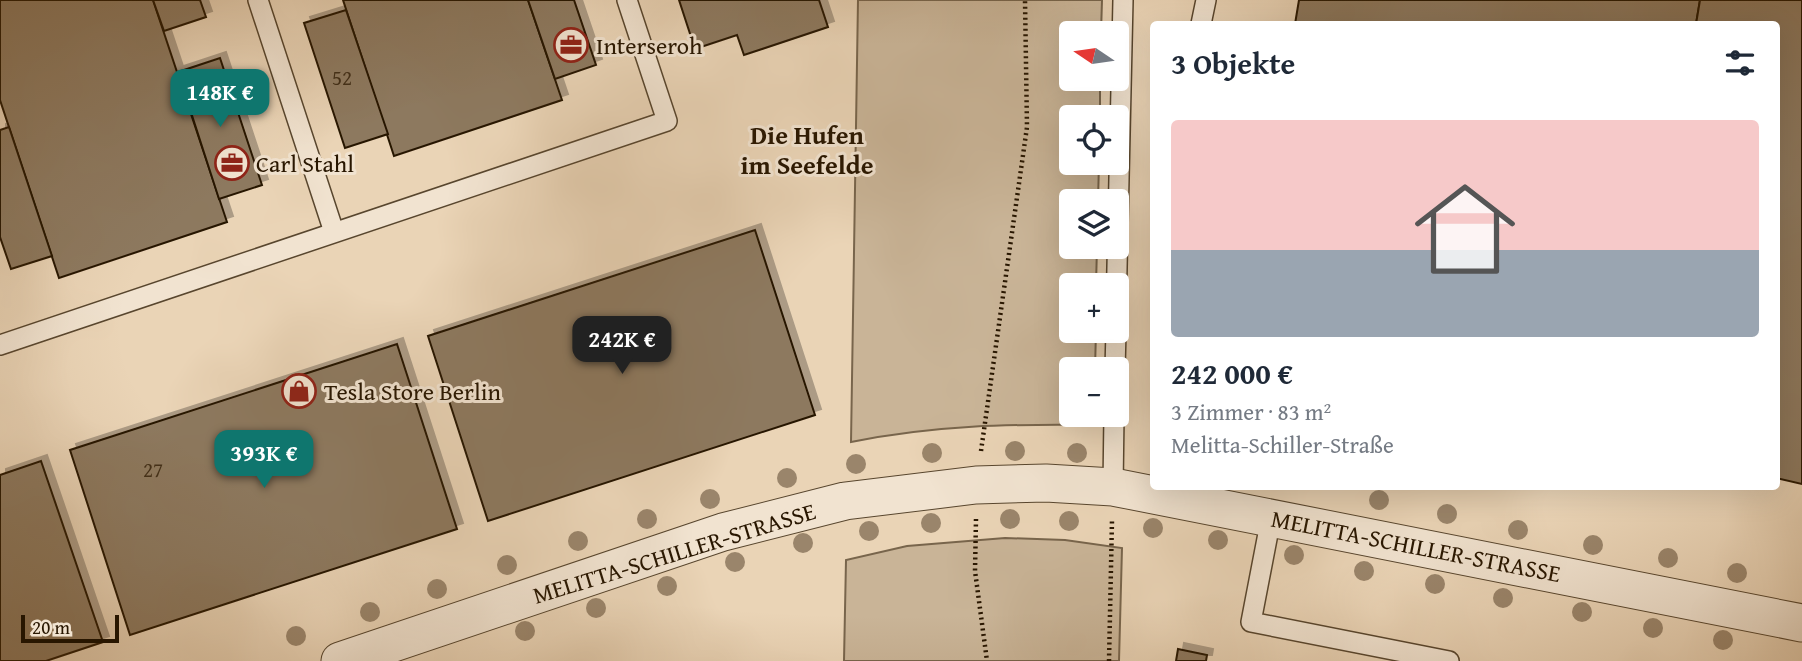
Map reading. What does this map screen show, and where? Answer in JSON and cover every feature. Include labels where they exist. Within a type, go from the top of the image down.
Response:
[{"type":"street","name":"MELITTA-SCHILLER-STRASSE","points":[[340,661],[723,532],[845,502],[976,485],[1046,483],[1153,491],[1271,518],[1802,623]]},
{"type":"lane","points":[[258,0],[334,232]]},
{"type":"lane","points":[[0,345],[667,121],[627,0]]},
{"type":"lane","points":[[1117,273],[1123,0]]},
{"type":"lane","points":[[1202,21],[1206,0]]},
{"type":"lane","points":[[1113,487],[1114,427]]},
{"type":"lane","points":[[1271,518],[1251,622],[1449,661]]},
{"type":"path","points":[[987,661],[975,571],[976,485],[1027,127],[1025,0]]},
{"type":"path","points":[[1109,661],[1113,487]]},
{"type":"shaded area","points":[[858,0],[1102,0],[1101,21],[1059,21],[1059,91],[1100,91],[1100,105],[1059,105],[1059,175],[1099,175],[1098,189],[1059,189],[1059,259],[1097,259],[1096,273],[1059,273],[1059,343],[1096,343],[1095,357],[1059,357],[1059,425],[972,427],[912,432],[851,442]]},
{"type":"shaded area","points":[[1005,538],[1065,540],[1122,548],[1119,661],[844,661],[846,560],[907,546]]},
{"type":"building","points":[[0,0],[153,0],[227,222],[59,278],[0,100]]},
{"type":"building","points":[[153,0],[200,0],[206,17],[164,31]]},
{"type":"building","points":[[343,0],[528,0],[562,100],[394,156]]},
{"type":"building","points":[[528,0],[574,0],[596,65],[555,79]]},
{"type":"building","points":[[679,0],[819,0],[828,27],[744,55],[737,35],[695,49]]},
{"type":"building","points":[[1299,0],[1700,0],[1696,21],[1296,21]]},
{"type":"building","points":[[1700,0],[1802,0],[1802,484],[1780,479],[1780,21],[1696,21]]},
{"type":"building","points":[[346,10],[388,134],[345,148],[304,23]]},
{"type":"building","points":[[220,58],[262,185],[219,199],[178,72]]},
{"type":"building","points":[[9,127],[52,256],[11,269],[0,237],[0,130]]},
{"type":"building","points":[[755,230],[815,415],[488,521],[428,336]]},
{"type":"building","points":[[397,344],[457,529],[130,635],[70,450]]},
{"type":"building","points":[[41,461],[103,642],[46,661],[0,661],[0,475]]},
{"type":"building","points":[[1178,649],[1207,655],[1206,661],[1176,661]]},
{"type":"place","name":"Interseroh","points":[[571,45]]},
{"type":"place","name":"Carl Stahl","points":[[232,163]]},
{"type":"place","name":"Tesla Store Berlin","points":[[299,391]]},
{"type":"district","name":"Die Hufen im Seefelde","points":[[807,149]]}]
